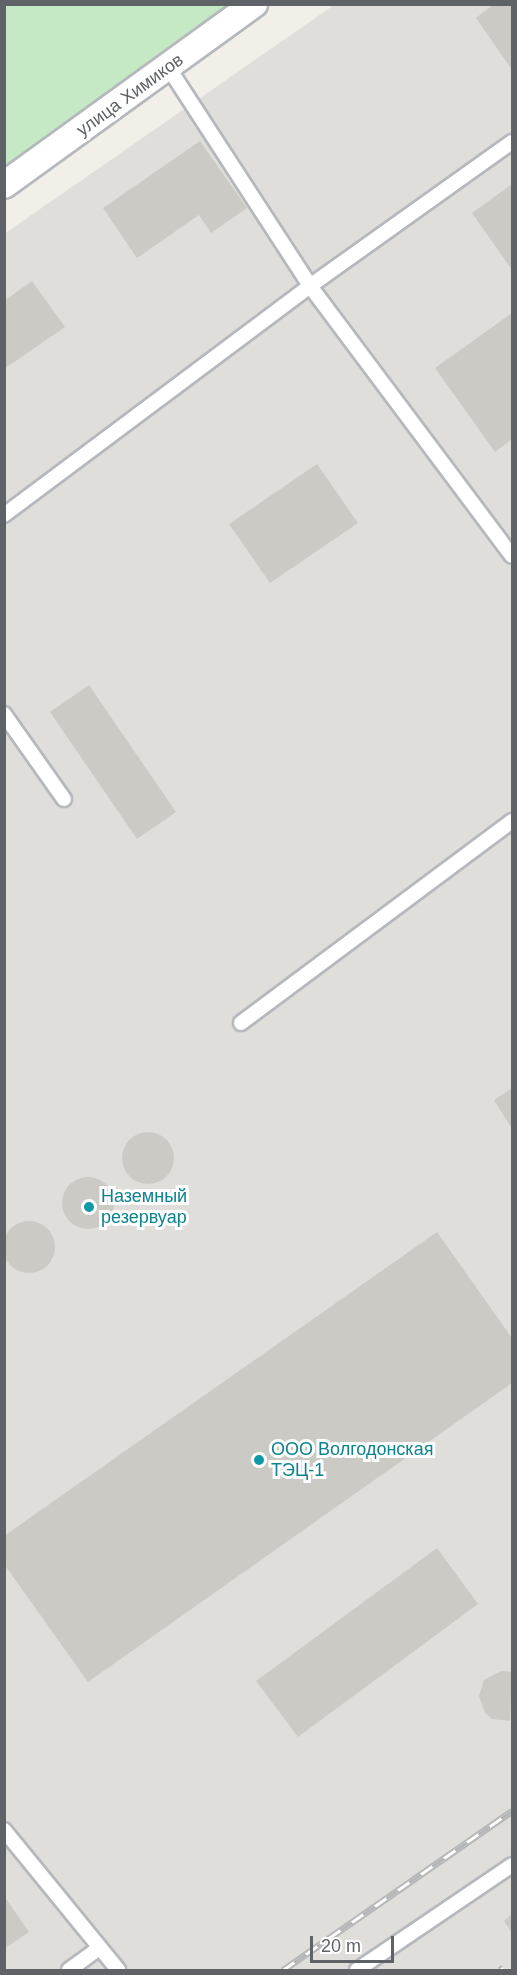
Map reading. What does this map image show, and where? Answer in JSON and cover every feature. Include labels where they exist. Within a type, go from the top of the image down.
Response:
[{"type":"street","name":"улица Химиков","points":[[4,185],[254,4]]},
{"type":"lane","points":[[168,67],[310,286],[513,556]]},
{"type":"lane","points":[[4,514],[310,286],[513,142]]},
{"type":"lane","points":[[4,714],[64,799]]},
{"type":"lane","points":[[240,1023],[513,821]]},
{"type":"lane","points":[[4,1830],[118,1971]]},
{"type":"lane","points":[[357,1971],[513,1865]]},
{"type":"lane","points":[[69,1971],[98,1949]]},
{"type":"shaded area","points":[[334,5],[512,5],[512,1970],[5,1970],[4,234]]},
{"type":"green space","points":[[5,5],[254,5],[5,185]]},
{"type":"building","points":[[494,4],[512,4],[512,70],[476,18]]},
{"type":"building","points":[[200,141],[247,208],[211,233],[199,215],[137,258],[103,208]]},
{"type":"building","points":[[512,184],[512,270],[472,213]]},
{"type":"building","points":[[32,281],[65,327],[4,369],[4,301]]},
{"type":"building","points":[[512,313],[512,439],[495,452],[435,368]]},
{"type":"building","points":[[317,464],[358,523],[270,583],[229,524]]},
{"type":"building","points":[[89,685],[176,812],[137,839],[50,712]]},
{"type":"building","points":[[512,1088],[512,1129],[494,1100]]},
{"type":"building","name":"Наземный резервуар","points":[[143,1132],[153,1132],[167,1139],[174,1158],[167,1177],[153,1184],[143,1184],[133,1180],[126,1173],[122,1163],[122,1153],[126,1143],[133,1136]]},
{"type":"building","name":"Наземный резервуар","points":[[83,1177],[93,1177],[107,1184],[114,1203],[107,1222],[93,1229],[83,1229],[73,1225],[66,1218],[62,1208],[62,1198],[66,1188],[73,1181]]},
{"type":"building","name":"Наземный резервуар","points":[[24,1221],[34,1221],[43,1225],[51,1233],[55,1247],[51,1261],[43,1269],[34,1273],[24,1273],[15,1269],[7,1261],[3,1252],[3,1242],[7,1233],[15,1225]]},
{"type":"building","name":"ООО Волгодонская ТЭЦ-1","points":[[437,1232],[512,1338],[512,1383],[88,1682],[4,1564],[4,1536]]},
{"type":"building","points":[[437,1548],[478,1604],[298,1737],[256,1681]]},
{"type":"building","points":[[501,1671],[512,1672],[510,1721],[492,1719],[485,1713],[479,1696],[484,1680]]},
{"type":"building","points":[[4,1896],[29,1932],[4,1949]]},
{"type":"building","points":[[512,1914],[512,1933],[504,1921]]},
{"type":"railway","points":[[283,1970],[512,1811]]},
{"type":"place","name":"Наземный резервуар","points":[[89,1207]]},
{"type":"place","name":"ООО Волгодонская ТЭЦ-1","points":[[259,1460]]}]
